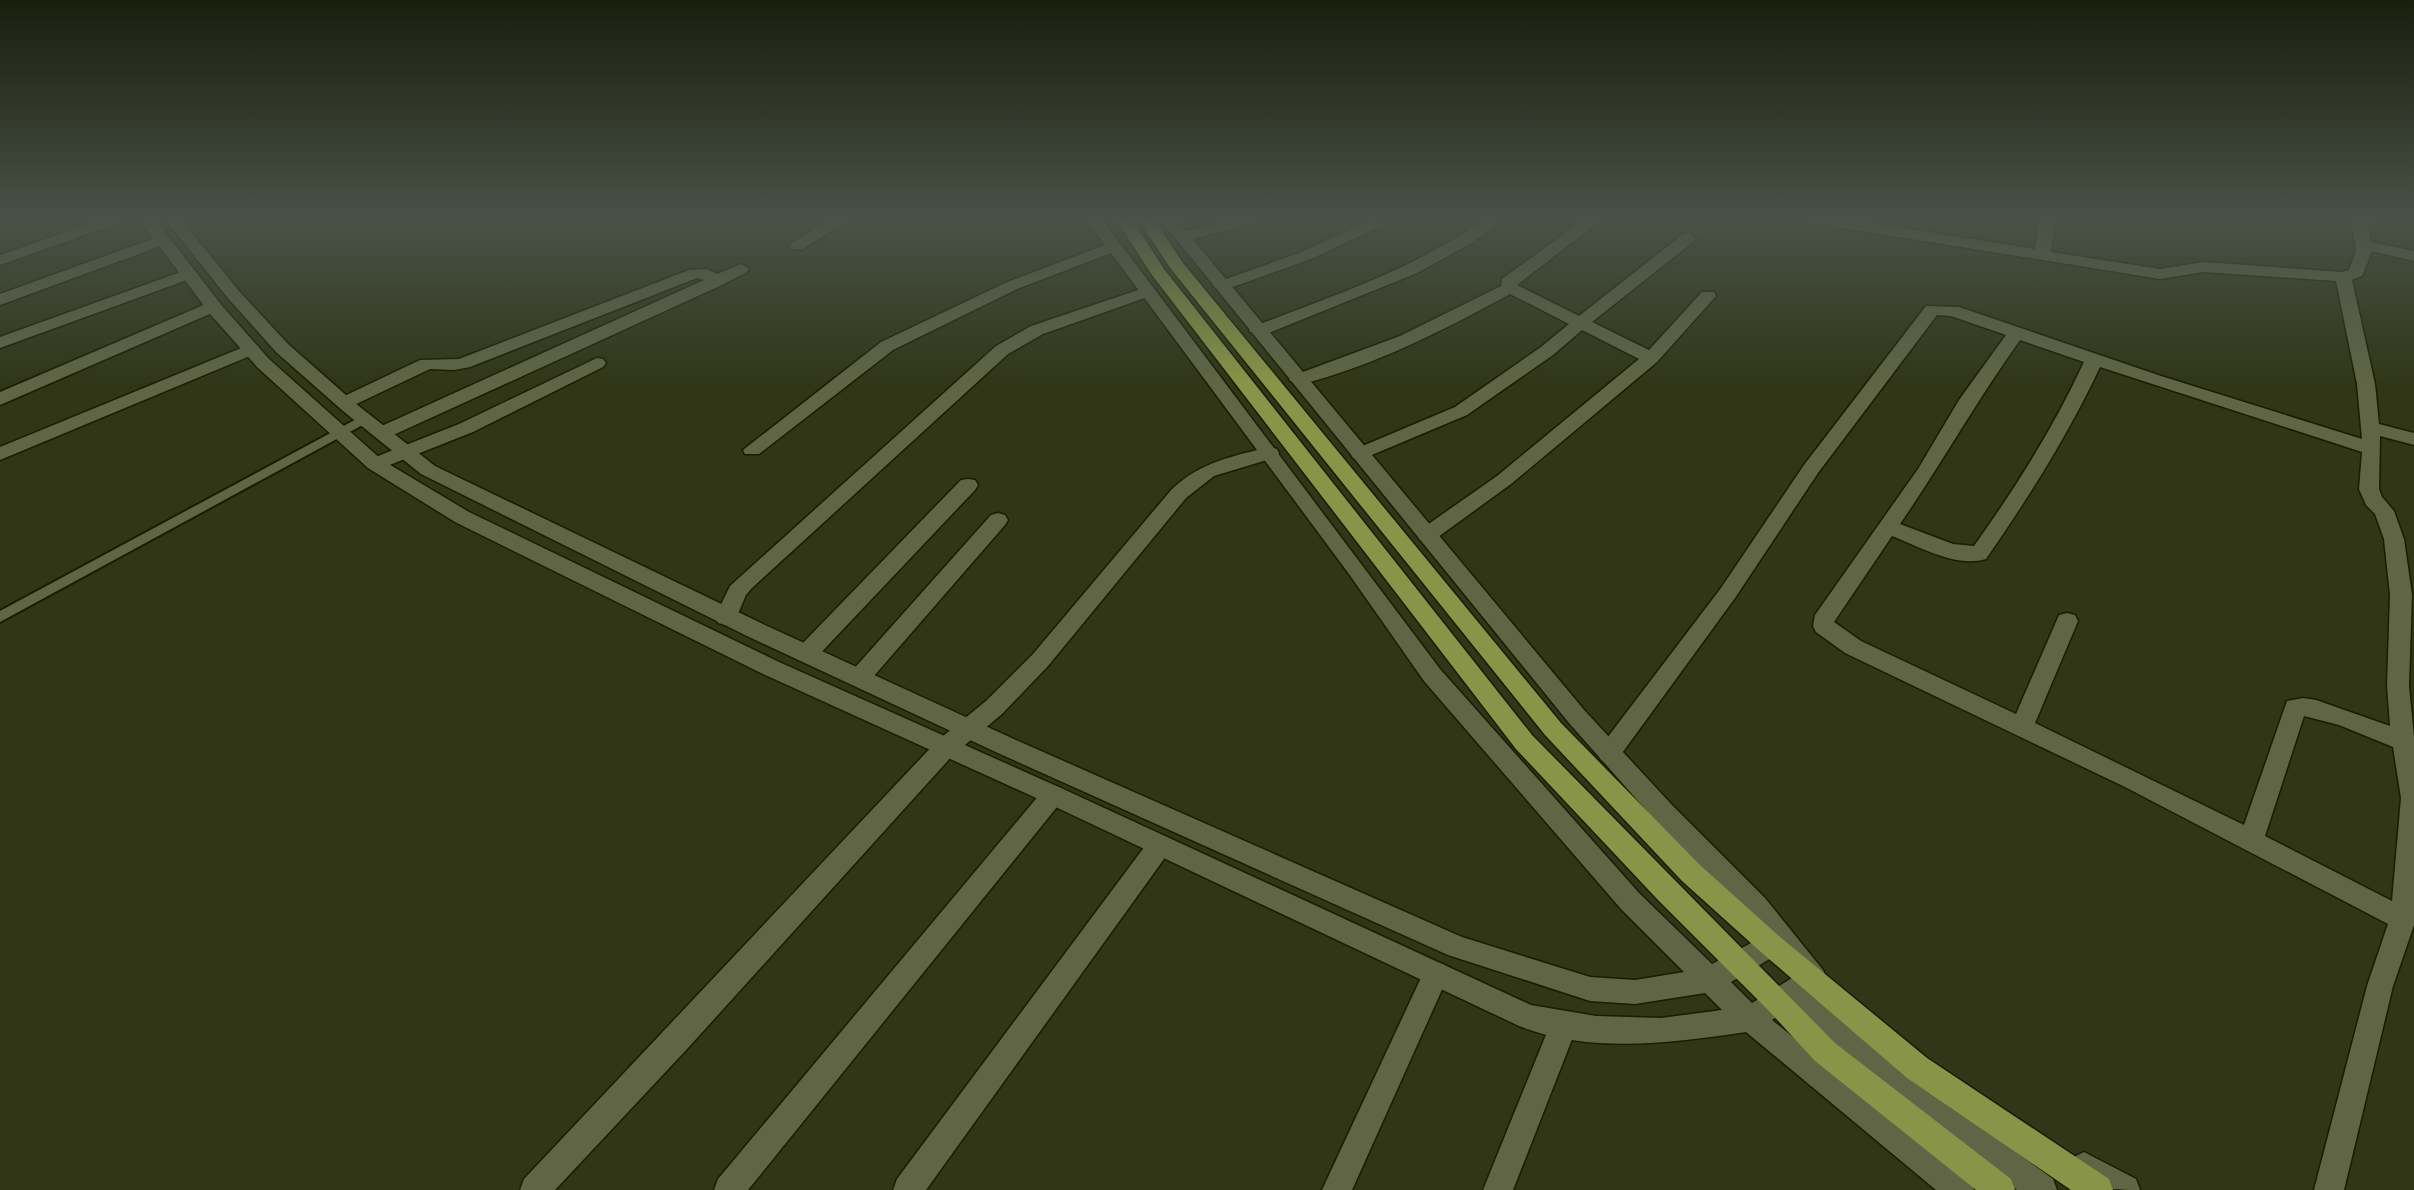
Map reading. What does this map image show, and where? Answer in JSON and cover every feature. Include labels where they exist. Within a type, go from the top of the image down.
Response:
[{"type":"main road","points":[[1159,274],[1524,742],[1738,963],[1797,991],[2098,1190]]},
{"type":"main road","points":[[1184,274],[1553,729],[1691,873],[1771,945],[1797,991],[1825,1052],[2000,1190]]},
{"type":"street","points":[[0,300],[72,274]]},
{"type":"street","points":[[0,344],[189,274],[251,349],[340,433],[375,464],[462,517],[555,564],[945,748],[1529,1017],[1596,1029],[1661,1031],[1750,1019],[1797,991]]},
{"type":"street","points":[[217,274],[282,348],[428,470],[726,617],[1312,884],[1457,947],[1590,989],[1635,992],[1709,980],[1771,945]]},
{"type":"street","points":[[344,402],[426,364],[464,363],[694,274]]},
{"type":"street","points":[[701,274],[707,274],[716,282]]},
{"type":"street","points":[[373,426],[734,274]]},
{"type":"street","points":[[752,450],[887,346],[1011,286],[1044,274]]},
{"type":"street","points":[[1133,274],[1270,453],[1432,675],[1630,901],[1750,1019],[1959,1190]]},
{"type":"street","points":[[1211,274],[1577,718],[1756,906],[1797,991],[1842,1035],[1904,1088],[2042,1190]]},
{"type":"street","points":[[1221,286],[1256,274]]},
{"type":"street","points":[[1258,331],[1401,274]]},
{"type":"street","points":[[1520,274],[1508,282],[1510,288],[1651,358]]},
{"type":"street","points":[[1360,454],[1461,411],[1547,351],[1643,274]]},
{"type":"street","points":[[2295,274],[2343,277],[2354,274]]},
{"type":"street","points":[[2329,1190],[2379,986],[2403,919],[2413,798],[2403,741],[2407,714],[2398,686],[2402,595],[2394,539],[2384,511],[2373,499],[2369,489],[2371,439],[2365,384],[2343,277]]},
{"type":"street","points":[[1298,380],[1390,348],[1460,316],[1510,288]]},
{"type":"street","points":[[726,617],[737,591],[745,583],[1002,349],[1046,326],[1147,292]]},
{"type":"street","points":[[1427,536],[1504,480],[1651,358],[1708,296]]},
{"type":"street","points":[[0,399],[213,306]]},
{"type":"street","points":[[1609,753],[1728,593],[1811,469],[1867,399],[1930,311],[1936,308],[1953,311],[2094,359],[2371,439],[2414,439]]},
{"type":"street","points":[[2016,333],[1968,400],[1926,472],[1823,621],[1824,626],[1853,647],[2133,780],[2403,919]]},
{"type":"street","points":[[0,454],[251,349]]},
{"type":"street","points":[[1888,527],[1951,551],[1979,554],[2026,488],[2075,401],[2094,359]]},
{"type":"street","points":[[375,464],[466,428],[597,363]]},
{"type":"street","points":[[535,1190],[678,1039],[945,748],[971,730],[1090,604],[1189,484],[1216,468],[1270,453]]},
{"type":"street","points":[[806,654],[968,485]]},
{"type":"street","points":[[859,678],[998,520]]},
{"type":"street","points":[[2022,728],[2067,621]]},
{"type":"street","points":[[2251,841],[2295,707],[2302,705],[2403,741]]},
{"type":"street","points":[[729,1190],[1052,795]]},
{"type":"street","points":[[908,1190],[1160,845]]},
{"type":"street","points":[[1483,996],[1493,960]]},
{"type":"street","points":[[1338,1190],[1436,974]]},
{"type":"street","points":[[1498,1190],[1564,1024]]},
{"type":"street","points":[[2012,1135],[2092,1171],[2125,1190]]},
{"type":"lane","points":[[0,617],[340,433],[373,426]]}]
